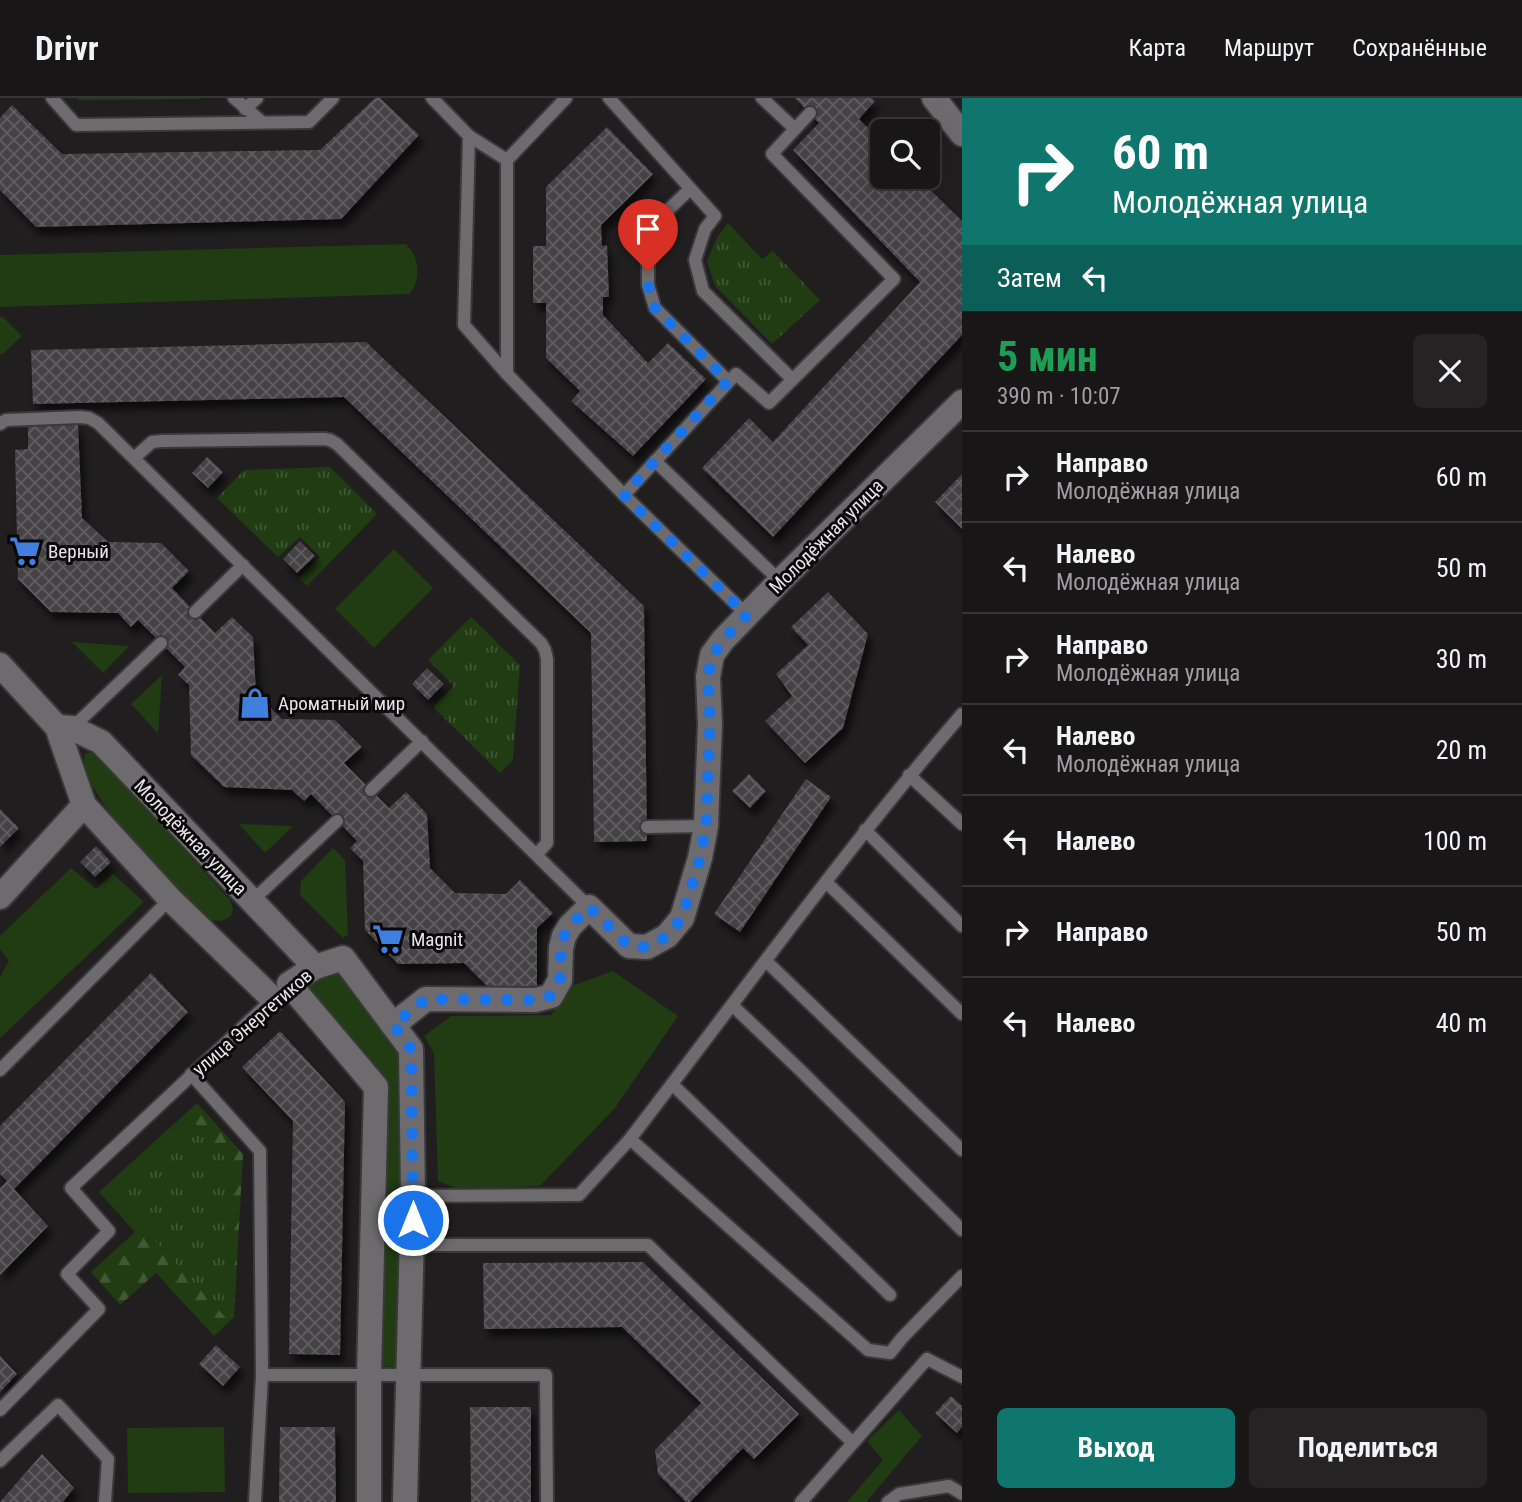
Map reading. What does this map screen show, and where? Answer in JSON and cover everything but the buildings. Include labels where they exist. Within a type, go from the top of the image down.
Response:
[{"type":"street","points":[[934,98],[962,134]]},
{"type":"street","name":"Молодёжная улица","points":[[589,907],[629,946],[647,947],[667,936],[682,918],[700,858],[706,826],[710,724],[708,677],[712,656],[723,640],[780,581],[962,402]]},
{"type":"street","points":[[6,676],[65,727],[84,806],[208,935],[281,992],[376,1087],[369,1376],[369,1502]]},
{"type":"street","name":"Молодёжная улица","points":[[65,727],[101,742],[315,967]]},
{"type":"street","points":[[0,897],[84,806]]},
{"type":"street","points":[[393,1025],[426,999],[536,1000],[551,996],[560,980],[564,936],[589,907]]},
{"type":"street","name":"улица Энергетиков","points":[[281,992],[315,967],[343,958],[411,1049],[413,1196],[405,1502]]},
{"type":"lane","points":[[52,98],[76,125],[309,122],[333,98]]},
{"type":"lane","points":[[234,98],[262,122]]},
{"type":"lane","points":[[245,109],[257,98]]},
{"type":"lane","points":[[432,98],[469,136],[507,160]]},
{"type":"lane","points":[[507,374],[507,160],[566,98]]},
{"type":"lane","points":[[609,98],[715,216],[705,229],[695,260],[703,291],[792,379]]},
{"type":"lane","points":[[762,98],[795,130]]},
{"type":"lane","points":[[624,495],[736,374],[769,402],[894,279],[772,154],[810,113]]},
{"type":"lane","points":[[469,136],[464,326],[624,495],[747,615]]},
{"type":"lane","points":[[690,189],[663,215],[652,232],[648,256],[648,285],[655,308],[728,381]]},
{"type":"lane","points":[[0,425],[6,420],[80,417],[99,423],[589,907]]},
{"type":"lane","points":[[134,458],[152,442],[162,441],[330,440],[532,634],[545,650],[547,659],[547,843],[537,854]]},
{"type":"lane","points":[[655,461],[780,581]]},
{"type":"lane","points":[[195,612],[243,565]]},
{"type":"lane","points":[[65,727],[161,643]]},
{"type":"lane","points":[[413,1196],[579,1195],[630,1139],[865,830],[962,714]]},
{"type":"lane","points":[[370,790],[422,741]]},
{"type":"lane","points":[[909,775],[962,824]]},
{"type":"lane","points":[[252,901],[337,821]]},
{"type":"lane","points":[[647,827],[706,826]]},
{"type":"lane","points":[[865,830],[962,926]]},
{"type":"lane","points":[[825,882],[962,1014]]},
{"type":"lane","points":[[0,1070],[170,898]]},
{"type":"lane","points":[[766,961],[962,1150]]},
{"type":"lane","name":"улица Энергетиков","points":[[0,1410],[99,1309],[67,1274],[109,1231],[71,1188],[281,992]]},
{"type":"lane","points":[[732,1005],[962,1230]]},
{"type":"lane","points":[[191,1074],[260,1151],[262,1375],[255,1502]]},
{"type":"lane","points":[[672,1084],[890,1295]]},
{"type":"lane","points":[[630,1139],[869,1350],[891,1353],[962,1276]]},
{"type":"lane","points":[[412,1245],[648,1245],[853,1443]]},
{"type":"lane","points":[[801,1502],[927,1359],[962,1377]]},
{"type":"lane","points":[[262,1375],[546,1375],[547,1502]]},
{"type":"lane","points":[[2,1455],[58,1405],[108,1459],[105,1502]]},
{"type":"lane","points":[[888,1502],[899,1494],[949,1486],[962,1494]]},
{"type":"green space","points":[[77,98],[199,98],[200,99],[79,100]]},
{"type":"green space","points":[[728,223],[762,259],[773,251],[820,300],[772,344],[715,286],[707,261],[718,236]]},
{"type":"green space","points":[[406,244],[414,255],[417,268],[416,282],[409,294],[0,307],[0,255]]},
{"type":"green space","points":[[2,316],[22,336],[2,355],[0,318]]},
{"type":"green space","points":[[330,467],[377,514],[307,586],[299,578],[320,557],[300,537],[278,557],[217,498],[244,470]]},
{"type":"green space","points":[[394,549],[433,588],[374,648],[335,609]]},
{"type":"green space","points":[[471,617],[520,665],[513,760],[500,773],[433,707],[454,686],[428,660]]},
{"type":"green space","points":[[72,642],[129,646],[103,673]]},
{"type":"green space","points":[[162,675],[158,733],[131,704]]},
{"type":"green space","points":[[94,752],[230,900],[233,908],[231,916],[222,921],[211,920],[155,866],[112,816],[96,792],[86,770],[85,753]]},
{"type":"green space","points":[[239,824],[293,826],[265,853]]},
{"type":"green space","points":[[333,848],[345,860],[348,935],[343,938],[300,895],[301,881]]},
{"type":"green space","points":[[71,868],[96,889],[113,874],[144,902],[0,1038],[0,977],[9,961],[0,949],[0,936]]},
{"type":"green space","points":[[341,970],[402,1054],[399,1367],[378,1366],[385,1084],[305,989],[319,975]]},
{"type":"green space","points":[[613,971],[678,1016],[615,1108],[540,1186],[461,1190],[438,1181],[434,1053],[424,1036],[451,1016],[551,1015],[569,987]]},
{"type":"green space","points":[[197,1103],[243,1154],[234,1317],[214,1336],[156,1273],[120,1305],[91,1272],[135,1232],[99,1192]]},
{"type":"green space","points":[[193,1121],[233,1165],[226,1318],[113,1195]]},
{"type":"green space","points":[[899,1410],[922,1436],[866,1502],[847,1502],[883,1460],[867,1441]]},
{"type":"green space","points":[[224,1427],[225,1492],[128,1493],[127,1428]]},
{"type":"place","name":"Верный","points":[[25,551]]},
{"type":"place","name":"Ароматный мир","points":[[255,703]]},
{"type":"place","name":"Magnit","points":[[388,939]]},
{"type":"route","points":[[413,1220],[411,1049],[393,1025],[426,999],[536,1000],[551,996],[560,980],[564,936],[589,907],[629,946],[647,947],[667,936],[682,918],[700,858],[706,826],[710,724],[708,677],[712,656],[747,615],[624,495],[728,381],[655,308],[648,285],[648,271]]}]
